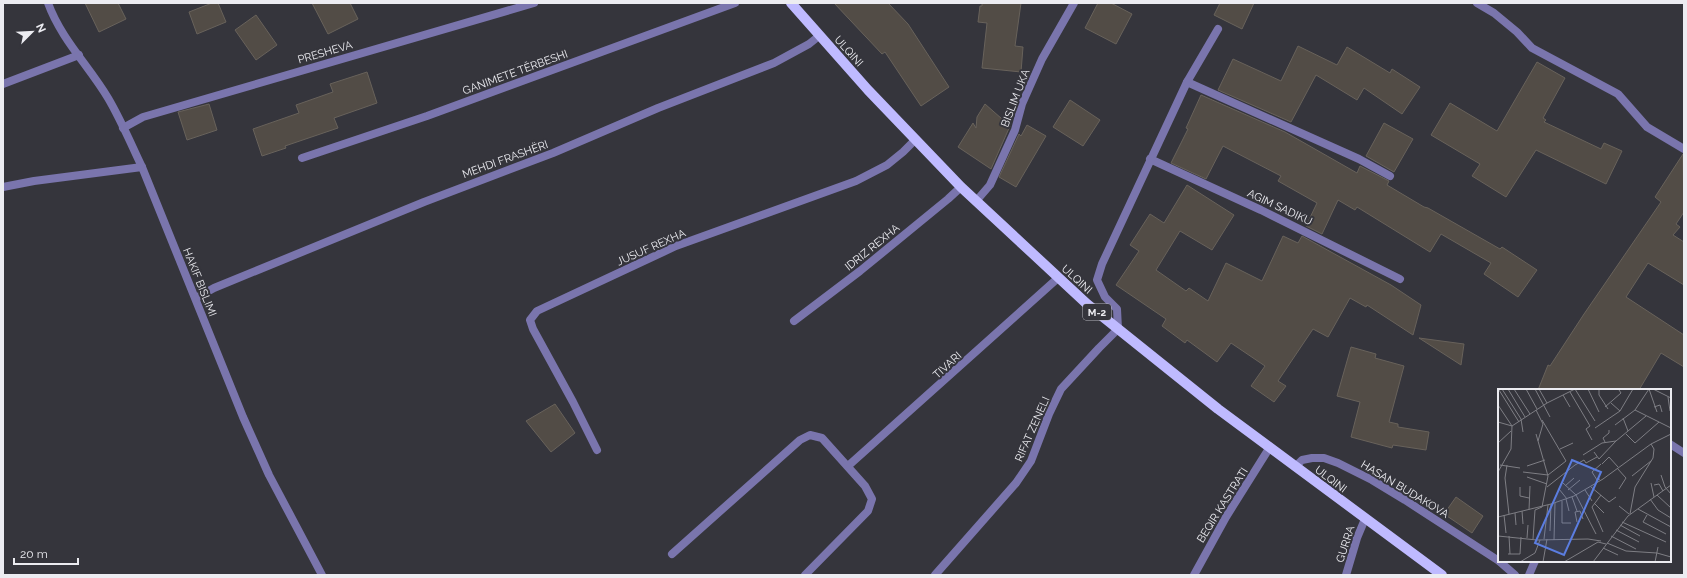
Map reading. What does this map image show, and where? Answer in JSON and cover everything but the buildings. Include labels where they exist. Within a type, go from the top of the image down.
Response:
[{"type":"main road","name":"ULQINI","points":[[791,3],[819,36],[915,140],[961,187],[977,200],[1058,278],[1118,329],[1212,404],[1442,575]]},
{"type":"street","name":"HAKIF BISLIMI","points":[[48,3],[64,34],[108,98],[124,128],[142,167],[196,298],[218,357],[269,475],[322,575]]},
{"type":"street","name":"PRESHEVA","points":[[124,128],[143,117],[534,3]]},
{"type":"street","name":"GANIMETE TËRBESHI","points":[[302,158],[427,116],[735,3]]},
{"type":"street","name":"BISLIM UKA","points":[[977,200],[990,185],[1015,130],[1022,104],[1042,59],[1074,3]]},
{"type":"street","points":[[1477,3],[1494,13],[1517,32],[1532,48],[1618,94],[1647,127],[1684,149]]},
{"type":"street","points":[[1118,329],[1117,309],[1104,297],[1097,280],[1102,264],[1187,82],[1218,29]]},
{"type":"street","name":"MEHDI FRASHËRI","points":[[196,298],[214,288],[357,229],[553,153],[658,108],[774,63],[809,44],[819,36]]},
{"type":"street","points":[[3,84],[79,55]]},
{"type":"street","points":[[1187,82],[1359,159],[1390,176]]},
{"type":"street","name":"JUSUF REXHA","points":[[597,450],[573,402],[532,330],[530,320],[537,311],[676,246],[856,180],[887,164],[903,152],[915,140]]},
{"type":"street","name":"AGIM SADIKU","points":[[1150,159],[1261,210],[1400,279]]},
{"type":"street","points":[[3,187],[142,167]]},
{"type":"street","name":"IDRIZ REXHA","points":[[794,321],[860,271],[961,187]]},
{"type":"street","name":"TIVARI","points":[[848,466],[927,398],[1058,278]]},
{"type":"street","name":"RIFAT ZENELI","points":[[935,575],[1016,483],[1032,461],[1049,414],[1061,390],[1098,348],[1118,329]]},
{"type":"street","points":[[672,554],[800,440],[810,435],[822,438],[865,486],[872,499],[868,511],[805,575]]},
{"type":"street","points":[[1671,445],[1684,453]]},
{"type":"street","name":"BEQIR KASTRATI","points":[[1194,575],[1226,516],[1270,447]]},
{"type":"street","name":"HASAN BUDAKOVA","points":[[1295,467],[1302,460],[1312,458],[1324,458],[1338,462],[1405,500],[1498,560]]},
{"type":"street","name":"GURRA","points":[[1346,575],[1357,538],[1365,519]]},
{"type":"street","name":"HASAN BUDAKOVA","points":[[1500,562],[1515,575]]},
{"type":"street","points":[[1529,575],[1535,562]]}]
